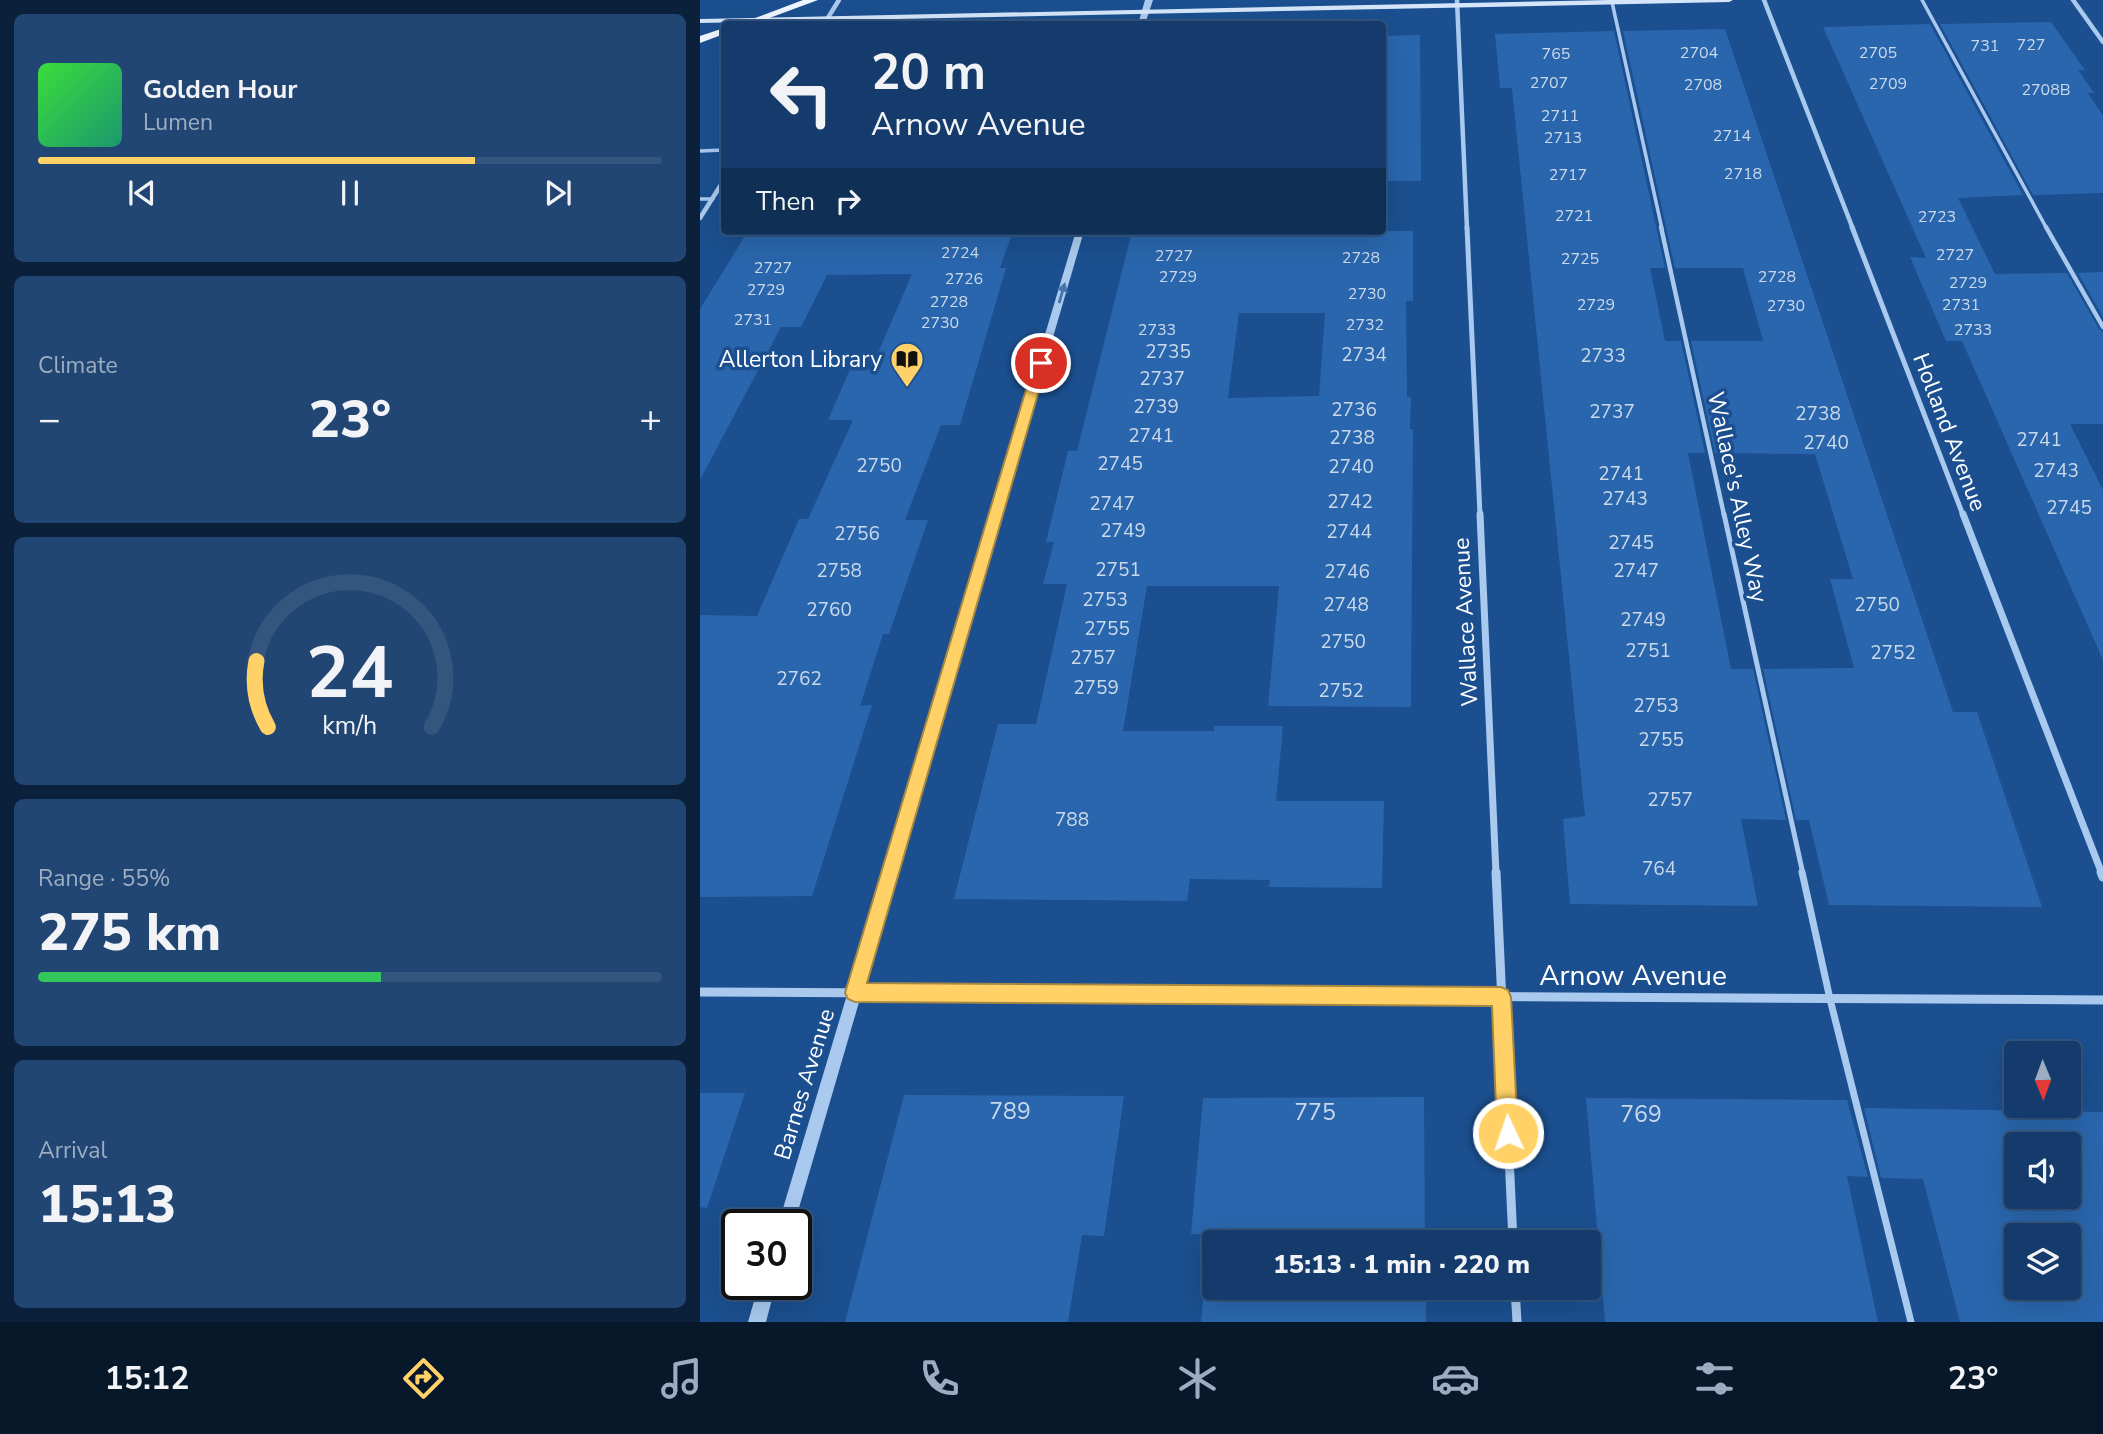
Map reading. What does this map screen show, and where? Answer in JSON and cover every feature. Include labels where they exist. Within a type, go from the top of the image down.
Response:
[{"type":"main road","points":[[754,21],[813,0]]},
{"type":"main road","points":[[700,21],[826,21],[1457,3],[1729,0]]},
{"type":"main road","points":[[700,40],[721,32]]},
{"type":"street","points":[[826,21],[839,0]]},
{"type":"street","points":[[1143,21],[1149,0]]},
{"type":"street","name":"Holland Avenue","points":[[1764,0],[2103,877]]},
{"type":"street","points":[[2073,0],[2103,42]]},
{"type":"street","name":"Wallace Avenue","points":[[1457,3],[1512,1230]]},
{"type":"street","points":[[700,218],[721,185]]},
{"type":"street","name":"Barnes Avenue","points":[[791,1209],[1079,235]]},
{"type":"street","name":"Arnow Avenue","points":[[700,992],[2103,1000]]},
{"type":"street","points":[[757,1322],[763,1300]]},
{"type":"street","points":[[1516,1300],[1517,1322]]},
{"type":"lane","points":[[1922,0],[2034,207],[2103,327]]},
{"type":"lane","name":"Wallace's Alley Way","points":[[1612,2],[1830,999]]},
{"type":"lane","points":[[700,150],[721,150]]},
{"type":"lane","points":[[700,199],[712,199]]},
{"type":"lane","points":[[1830,999],[1911,1322]]},
{"type":"building","points":[[2051,22],[2085,70],[2078,70],[2094,93],[2088,93],[2103,116],[2103,193],[2033,195],[1940,24]]},
{"type":"building","points":[[1930,24],[2023,195],[1958,198],[1995,274],[2067,273],[2103,332],[2103,424],[2070,424],[2103,490],[2103,660],[1962,341],[1946,341],[1910,257],[1926,258],[1823,27]]},
{"type":"building","points":[[1725,29],[1953,712],[1977,712],[2042,907],[1829,905],[1809,820],[1796,820],[1763,669],[1854,668],[1830,579],[1853,579],[1815,454],[1715,453],[1691,341],[1763,341],[1743,268],[1675,268],[1623,31]]},
{"type":"building","points":[[1614,31],[1665,268],[1650,268],[1665,341],[1681,341],[1705,453],[1688,453],[1731,669],[1753,669],[1786,820],[1741,819],[1758,906],[1570,904],[1563,819],[1585,816],[1512,88],[1500,88],[1495,34]]},
{"type":"building","points":[[1420,35],[1421,181],[1386,181],[1386,36]]},
{"type":"building","points":[[1386,231],[1413,231],[1413,301],[1406,301],[1407,397],[1411,397],[1410,429],[1413,429],[1411,707],[1268,706],[1279,586],[1147,586],[1123,731],[1214,731],[1214,726],[1283,726],[1276,801],[1384,801],[1382,888],[1269,887],[1270,880],[1190,879],[1187,901],[954,899],[998,724],[1036,724],[1067,584],[1043,584],[1054,542],[1046,542],[1068,451],[1077,451],[1131,235],[1386,235]],"holes":[[[1239,313],[1325,313],[1319,396],[1228,398]]]},
{"type":"building","points":[[746,235],[1012,235],[1000,268],[1006,268],[960,425],[941,425],[905,520],[928,520],[889,634],[883,634],[860,706],[872,705],[812,896],[700,897],[700,615],[757,616],[799,519],[808,519],[853,420],[828,420],[850,369],[871,369],[912,274],[827,275],[801,327],[781,327],[700,480],[700,309]]},
{"type":"building","points":[[2103,272],[2103,317],[2078,273]]},
{"type":"building","points":[[700,1093],[745,1093],[707,1208],[700,1207]]},
{"type":"building","points":[[904,1095],[1124,1096],[1104,1236],[1082,1235],[1068,1322],[845,1322]]},
{"type":"building","points":[[1424,1097],[1425,1230],[1202,1230],[1202,1234],[1191,1234],[1203,1098]]},
{"type":"building","points":[[1586,1098],[1847,1100],[1868,1177],[1847,1176],[1878,1322],[1605,1322],[1601,1230],[1597,1230]]},
{"type":"building","points":[[1864,1108],[2004,1110],[2004,1118],[2081,1118],[2081,1112],[2103,1112],[2103,1322],[1960,1322],[1923,1179],[1881,1178]]},
{"type":"building","points":[[1203,1300],[1426,1300],[1426,1322],[1201,1322]]},
{"type":"place","name":"Allerton Library","points":[[907,389]]},
{"type":"route","points":[[1041,363],[855,993],[1501,997],[1508,1133]]}]
